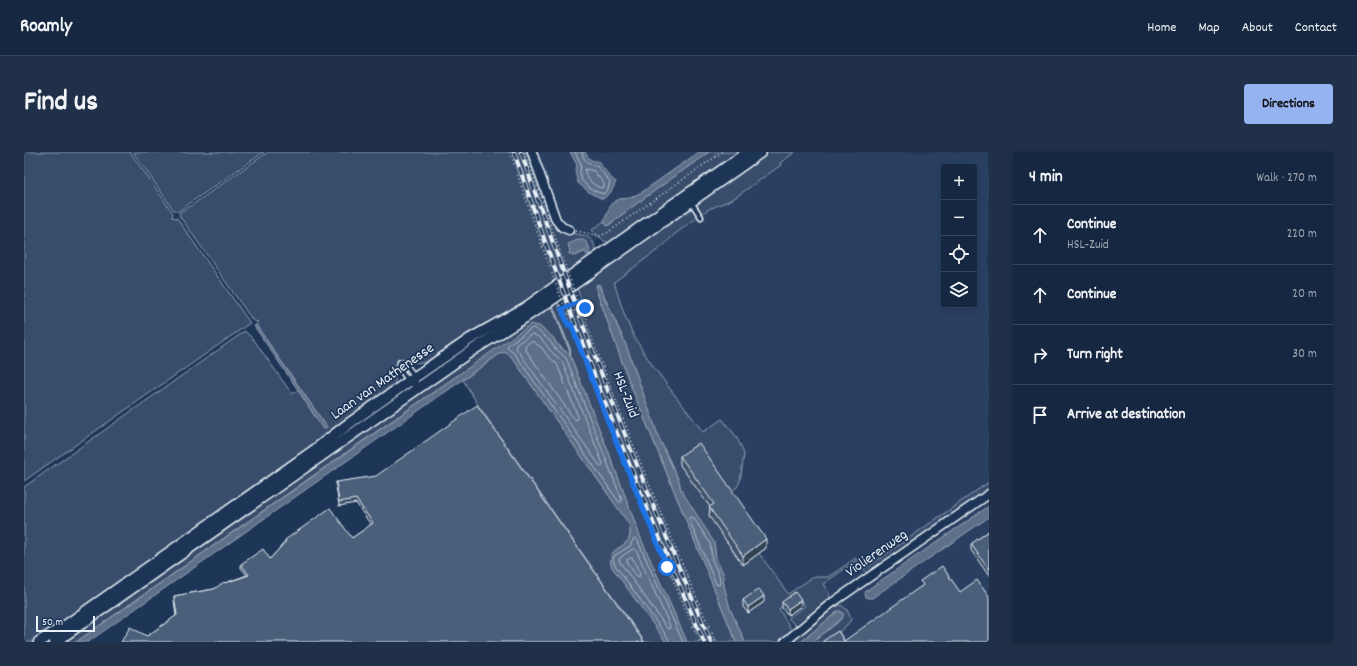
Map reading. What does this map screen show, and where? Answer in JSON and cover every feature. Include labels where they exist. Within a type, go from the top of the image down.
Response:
[{"type":"street","points":[[532,152],[556,220],[562,227],[569,230]]},
{"type":"street","name":"Laan van Mathenesse","points":[[55,642],[474,349],[535,310],[748,152]]},
{"type":"street","name":"Laan van Mathenesse","points":[[39,642],[310,454],[347,425],[470,339],[525,308],[688,198],[761,152]]},
{"type":"street","name":"Violierenweg","points":[[785,642],[829,606],[989,494]]},
{"type":"lane","points":[[688,198],[701,217]]},
{"type":"lane","points":[[412,379],[418,388]]},
{"type":"lane","points":[[412,379],[418,388]]},
{"type":"path","name":"HSL-Zuid","points":[[510,152],[571,324],[633,484],[700,642]]},
{"type":"path","name":"HSL-Zuid","points":[[525,152],[585,319],[648,483],[716,642]]},
{"type":"path","points":[[569,230],[600,236],[607,233],[722,152]]},
{"type":"path","points":[[571,324],[568,325],[562,309],[582,301],[588,318],[585,319]]},
{"type":"shaded area","points":[[24,152],[130,152],[173,213],[172,217],[177,218],[250,323],[24,481]]},
{"type":"shaded area","points":[[133,152],[264,152],[177,212],[173,209]]},
{"type":"shaded area","points":[[268,152],[529,152],[565,232],[581,235],[591,239],[594,243],[595,255],[511,314],[484,324],[426,362],[415,363],[403,359],[393,366],[395,379],[394,386],[390,392],[34,642],[24,642],[24,487],[245,331],[254,340],[292,394],[298,390],[323,429],[327,427],[256,325],[258,322],[253,321],[179,215],[180,212]],"holes":[[[587,244],[589,250],[574,256],[570,251]]]},
{"type":"shaded area","points":[[487,152],[727,152],[531,287]]},
{"type":"shaded area","points":[[709,152],[744,152],[610,243],[604,241],[592,230],[604,221],[608,226]]},
{"type":"shaded area","points":[[765,152],[795,152],[780,163],[781,165],[733,199],[709,209],[675,234],[663,246],[614,282],[626,319],[643,352],[703,432],[722,419],[735,435],[742,448],[744,455],[740,481],[737,487],[721,500],[788,594],[810,579],[816,577],[828,577],[856,558],[864,568],[869,566],[989,482],[989,489],[869,573],[865,572],[856,561],[823,584],[829,593],[830,601],[797,627],[789,619],[789,617],[805,606],[796,595],[779,609],[792,631],[780,642],[745,642],[730,609],[724,586],[723,573],[716,559],[715,550],[681,490],[679,481],[659,438],[626,345],[599,284],[597,291],[598,295],[629,381],[736,642],[687,642],[641,539],[570,355],[539,326],[455,377],[76,642],[58,642],[470,354],[557,298],[562,315],[585,307],[576,285]]},
{"type":"shaded area","points":[[782,152],[989,152],[989,642],[750,642],[605,277]]},
{"type":"shaded area","points":[[504,352],[511,356],[629,524],[630,533],[628,539],[625,544],[612,554],[610,559],[612,567],[666,642],[645,642],[480,408],[463,380]]},
{"type":"shaded area","points":[[841,605],[847,610],[851,619],[839,632],[846,642],[813,642],[843,618],[838,611],[801,642],[791,642],[833,608]]},
{"type":"water","points":[[570,152],[585,152],[590,159],[593,161],[598,161],[610,177],[616,182],[611,192],[603,199],[590,193],[578,183],[575,172],[577,165]]},
{"type":"water","points":[[699,152],[709,152],[607,226],[604,221],[611,204],[619,199],[629,198],[642,192]]},
{"type":"water","points":[[578,240],[583,240],[587,243],[590,254],[587,255],[585,251],[574,256],[569,254],[570,251],[568,244]]},
{"type":"water","points":[[598,284],[626,345],[659,438],[679,481],[681,490],[714,542],[716,559],[723,573],[724,586],[730,609],[745,642],[736,642],[629,381],[598,295],[596,285]]},
{"type":"water","points":[[531,324],[539,326],[554,338],[556,344],[570,355],[641,539],[687,642],[666,642],[612,567],[610,559],[612,554],[625,544],[628,539],[630,533],[629,524],[511,356],[504,352],[88,642],[76,642]]},
{"type":"water","points":[[256,325],[327,427],[323,429],[254,326]]},
{"type":"water","points":[[989,506],[989,517],[872,598],[866,597],[865,593],[867,590]]},
{"type":"water","points":[[838,611],[841,611],[844,615],[839,621],[813,642],[801,642]]},
{"type":"building","points":[[477,405],[644,642],[121,642],[130,627],[147,636],[177,615],[174,596],[214,589],[224,582],[225,583],[249,575],[241,564],[263,549],[270,559],[286,541],[285,540],[330,508],[352,538],[373,523],[356,499],[339,502],[336,482],[376,476]]},
{"type":"building","points":[[699,443],[766,539],[743,556],[709,507],[714,504],[680,456]]},
{"type":"building","points":[[989,531],[989,570],[971,544]]},
{"type":"building","points":[[942,566],[960,592],[977,580],[989,597],[989,642],[823,642],[838,631],[844,641],[923,585],[920,581]]},
{"type":"building","points":[[759,589],[764,596],[748,607],[743,600]]},
{"type":"building","points":[[795,592],[801,600],[788,609],[782,602]]},
{"type":"waterway","points":[[552,305],[570,350],[570,355]]},
{"type":"railway","points":[[514,152],[580,338],[628,460],[704,642]]},
{"type":"railway","points":[[521,152],[611,399],[685,582],[711,642]]},
{"type":"route","points":[[585,308],[582,301],[562,309],[568,325],[571,324],[607,419],[667,567]]}]
